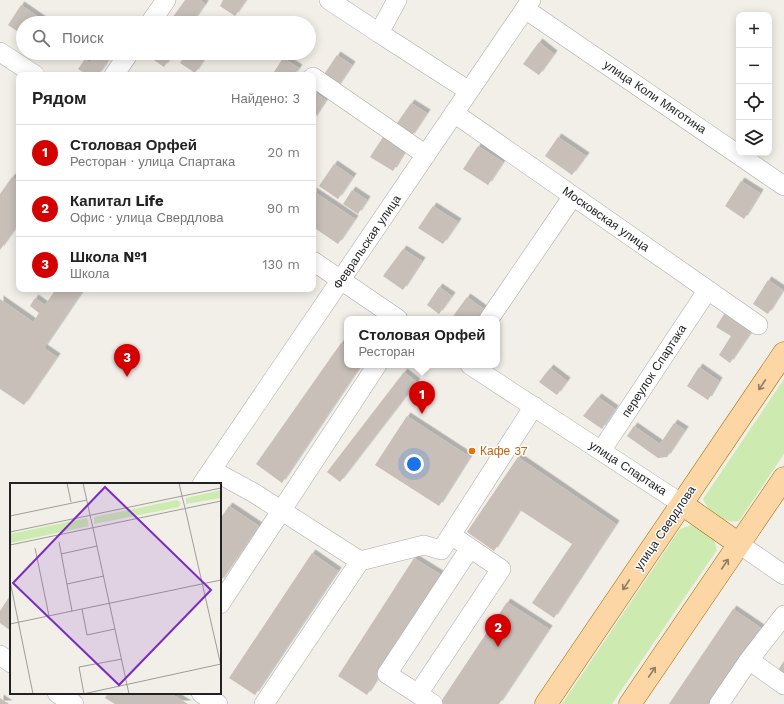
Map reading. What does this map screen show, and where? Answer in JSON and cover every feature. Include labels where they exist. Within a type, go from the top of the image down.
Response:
[{"type":"main road","name":"улица Свердлова","points":[[546,704],[784,353]]},
{"type":"main road","points":[[630,704],[784,478]]},
{"type":"main road","name":"улица Спартака","points":[[682,504],[739,544]]},
{"type":"street","points":[[155,16],[166,0]]},
{"type":"street","points":[[329,0],[469,91]]},
{"type":"street","points":[[378,33],[397,0]]},
{"type":"street","name":"Февральская улица","points":[[207,477],[528,4]]},
{"type":"street","name":"улица Коли Мяготина","points":[[528,4],[784,186]]},
{"type":"street","points":[[0,52],[30,72]]},
{"type":"street","points":[[116,72],[124,60]]},
{"type":"street","points":[[316,79],[426,155]]},
{"type":"street","name":"Московская улица","points":[[454,113],[707,291],[758,325]]},
{"type":"street","points":[[491,316],[573,196]]},
{"type":"street","points":[[316,263],[394,316]]},
{"type":"street","name":"переулок Спартака","points":[[601,451],[707,291]]},
{"type":"street","points":[[221,602],[280,510],[375,368]]},
{"type":"street","name":"улица Спартака","points":[[475,368],[682,504]]},
{"type":"street","points":[[264,704],[360,560],[424,545],[441,550],[534,406]]},
{"type":"street","points":[[207,477],[220,483]]},
{"type":"street","points":[[221,483],[280,510],[360,560]]},
{"type":"street","points":[[452,535],[501,569],[426,699],[387,674],[470,548]]},
{"type":"street","name":"улица Спартака","points":[[739,544],[784,574]]},
{"type":"street","points":[[720,704],[749,660],[784,615]]},
{"type":"street","points":[[0,656],[10,662]]},
{"type":"street","points":[[749,660],[784,685]]},
{"type":"street","points":[[203,694],[218,704]]},
{"type":"green space","points":[[784,379],[784,454],[739,521],[728,521],[723,519],[705,504],[703,499]]},
{"type":"green space","points":[[691,525],[714,540],[717,550],[612,704],[562,704],[680,529]]},
{"type":"building","points":[[185,0],[200,0],[205,4],[197,16],[174,16]]},
{"type":"building","points":[[223,0],[246,0],[235,16],[220,6]]},
{"type":"building","points":[[21,5],[37,16],[16,16],[16,30],[8,25]]},
{"type":"building","points":[[539,42],[554,54],[539,75],[523,64]]},
{"type":"building","points":[[337,55],[352,65],[336,89],[321,79]]},
{"type":"building","points":[[84,60],[90,63],[92,60],[109,60],[100,72],[82,72],[78,69]]},
{"type":"building","points":[[154,60],[168,60],[164,67]]},
{"type":"building","points":[[182,60],[203,60],[196,72],[180,63]]},
{"type":"building","points":[[282,60],[286,60],[299,68],[296,72],[274,72]]},
{"type":"building","points":[[316,93],[326,100],[316,115]]},
{"type":"building","points":[[411,103],[427,113],[411,137],[395,126]]},
{"type":"building","points":[[383,137],[405,151],[393,171],[370,157]]},
{"type":"building","points":[[558,137],[586,156],[572,175],[545,156]]},
{"type":"building","points":[[478,146],[503,162],[488,185],[463,169]]},
{"type":"building","points":[[334,164],[353,177],[338,199],[319,186]]},
{"type":"building","points":[[12,177],[16,179],[16,227],[0,250],[0,194]]},
{"type":"building","points":[[741,181],[760,193],[744,219],[725,206]]},
{"type":"building","points":[[352,190],[367,200],[358,214],[343,204]]},
{"type":"building","points":[[316,193],[355,219],[338,244],[316,229]]},
{"type":"building","points":[[433,206],[458,222],[443,244],[418,228]]},
{"type":"building","points":[[403,249],[422,261],[403,290],[383,276]]},
{"type":"building","points":[[768,280],[783,290],[768,314],[753,304]]},
{"type":"building","points":[[439,287],[452,296],[439,314],[427,305]]},
{"type":"building","points":[[54,292],[82,292],[44,348],[57,357],[24,405],[0,389],[0,299],[33,322],[39,313],[30,306],[35,298],[45,305]]},
{"type":"building","points":[[467,297],[485,310],[481,316],[453,316]]},
{"type":"building","points":[[724,314],[751,332],[730,363],[719,355],[731,336],[716,327]]},
{"type":"building","points":[[341,343],[344,346],[344,368],[359,368],[282,483],[256,464]]},
{"type":"building","points":[[699,367],[719,381],[708,400],[687,386]]},
{"type":"building","points":[[550,368],[567,381],[557,395],[539,382]]},
{"type":"building","points":[[404,372],[417,382],[340,482],[327,472]]},
{"type":"building","points":[[598,397],[615,409],[602,429],[583,416]]},
{"type":"building","points":[[407,416],[470,457],[439,506],[375,465]]},
{"type":"building","points":[[674,423],[685,430],[667,457],[658,458],[627,436],[634,426],[660,444]]},
{"type":"building","points":[[518,457],[616,524],[554,618],[532,603],[572,544],[520,510],[494,551],[467,532]]},
{"type":"building","points":[[229,506],[259,526],[221,581],[221,518]]},
{"type":"building","points":[[312,553],[338,571],[255,695],[229,678]]},
{"type":"building","points":[[414,558],[443,576],[367,695],[338,676]]},
{"type":"building","points":[[10,596],[10,630],[0,623],[0,611]]},
{"type":"building","points":[[507,602],[549,629],[499,704],[440,703]]},
{"type":"building","points":[[733,609],[761,628],[709,704],[669,704]]},
{"type":"building","points":[[784,661],[784,679],[776,673]]},
{"type":"building","points":[[107,694],[172,694],[188,704],[115,704],[105,698]]},
{"type":"building","points":[[0,698],[9,704],[0,704]]},
{"type":"place","name":"Школа №1","points":[[127,377]]},
{"type":"place","name":"Столовая Орфей","points":[[422,414]]},
{"type":"place","name":"Кафе 37","points":[[472,451]]},
{"type":"place","name":"Капитал Life","points":[[498,647]]}]
